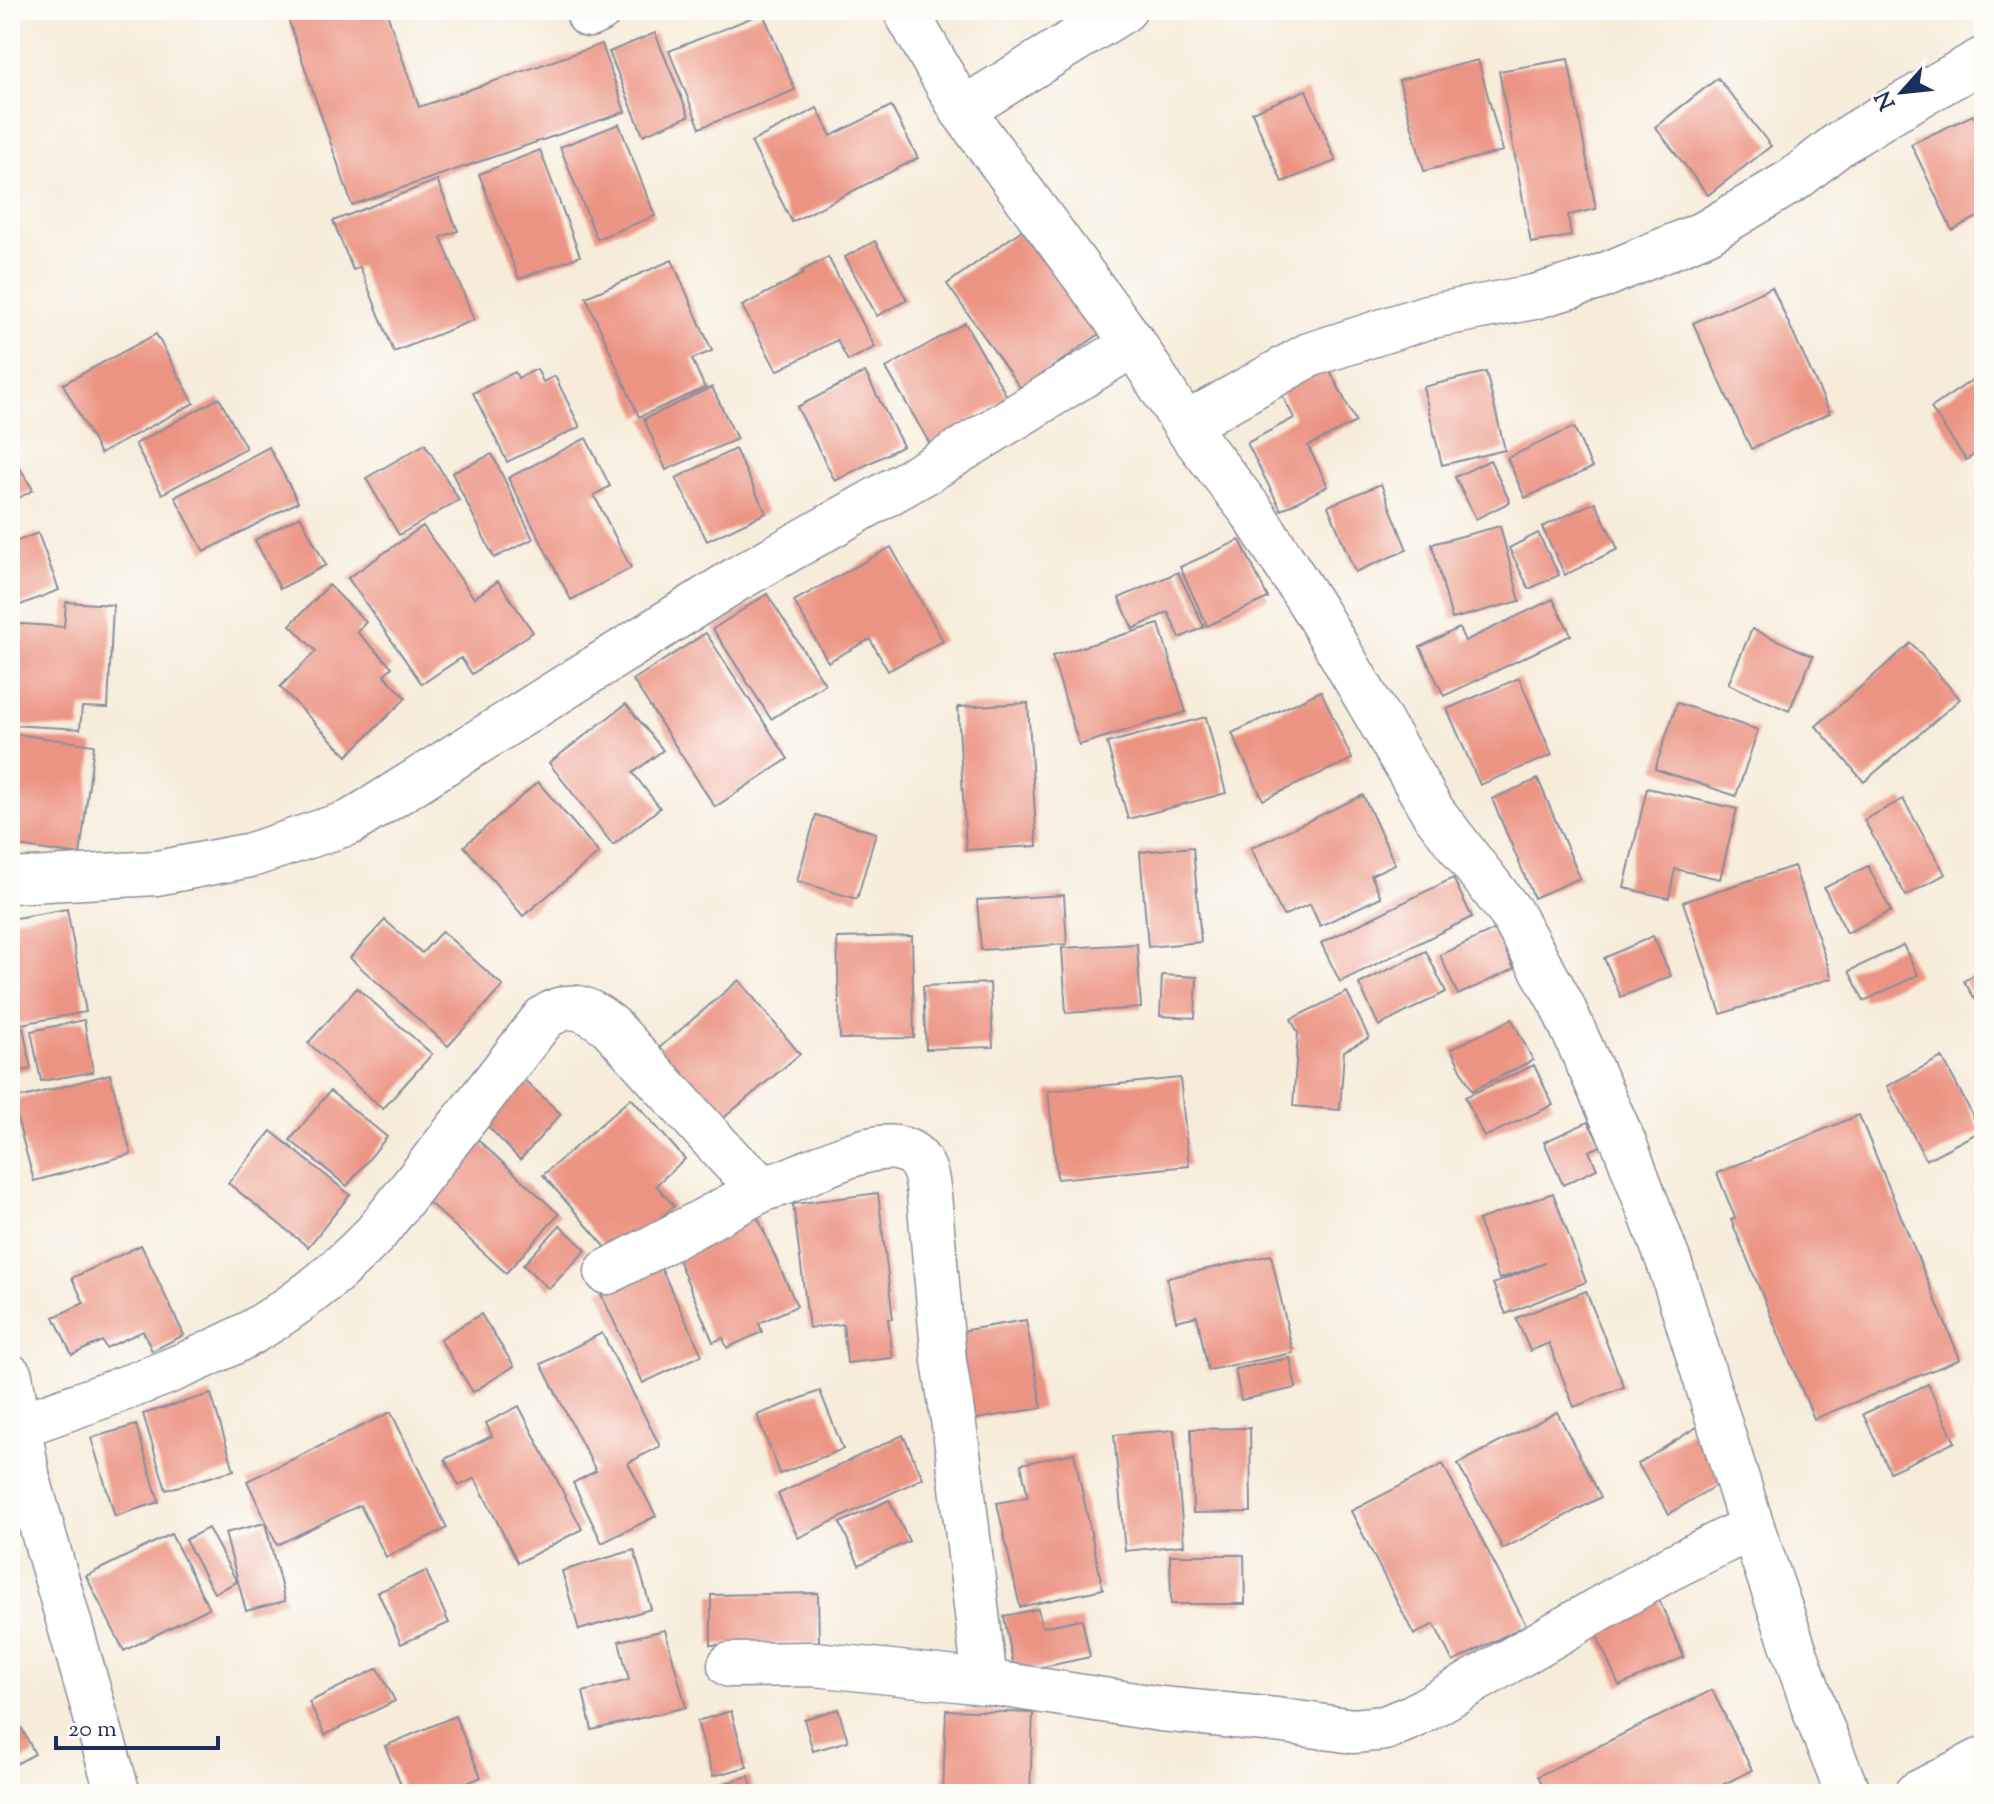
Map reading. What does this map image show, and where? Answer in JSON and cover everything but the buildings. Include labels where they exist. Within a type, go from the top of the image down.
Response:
[{"type":"street","points":[[905,10],[962,110],[1134,344],[1185,425],[1252,512],[1318,615],[1433,812],[1511,913],[1561,1003],[1624,1143],[1670,1265],[1752,1527],[1817,1716],[1848,1794]]},
{"type":"street","points":[[962,110],[1124,10]]},
{"type":"street","points":[[1185,425],[1309,355],[1427,317],[1534,297],[1598,278],[1707,232],[1795,179],[1839,144],[1890,112],[1984,59]]},
{"type":"street","points":[[10,881],[157,873],[251,855],[351,822],[737,579],[929,470],[1134,344]]},
{"type":"street","points":[[19,1426],[182,1364],[251,1332],[315,1290],[348,1263],[376,1233],[544,1018],[558,1008],[576,1007],[593,1013],[610,1026],[733,1162],[765,1188]]},
{"type":"street","points":[[607,1272],[765,1188],[782,1185],[882,1146],[900,1148],[913,1155],[924,1169],[929,1195],[944,1361],[985,1682]]},
{"type":"street","points":[[10,1376],[28,1479],[118,1794]]},
{"type":"street","points":[[730,1665],[815,1664],[985,1682],[1161,1709],[1353,1731],[1385,1728],[1414,1716],[1668,1569],[1752,1527]]},
{"type":"street","points":[[1916,1794],[1984,1759]]}]
